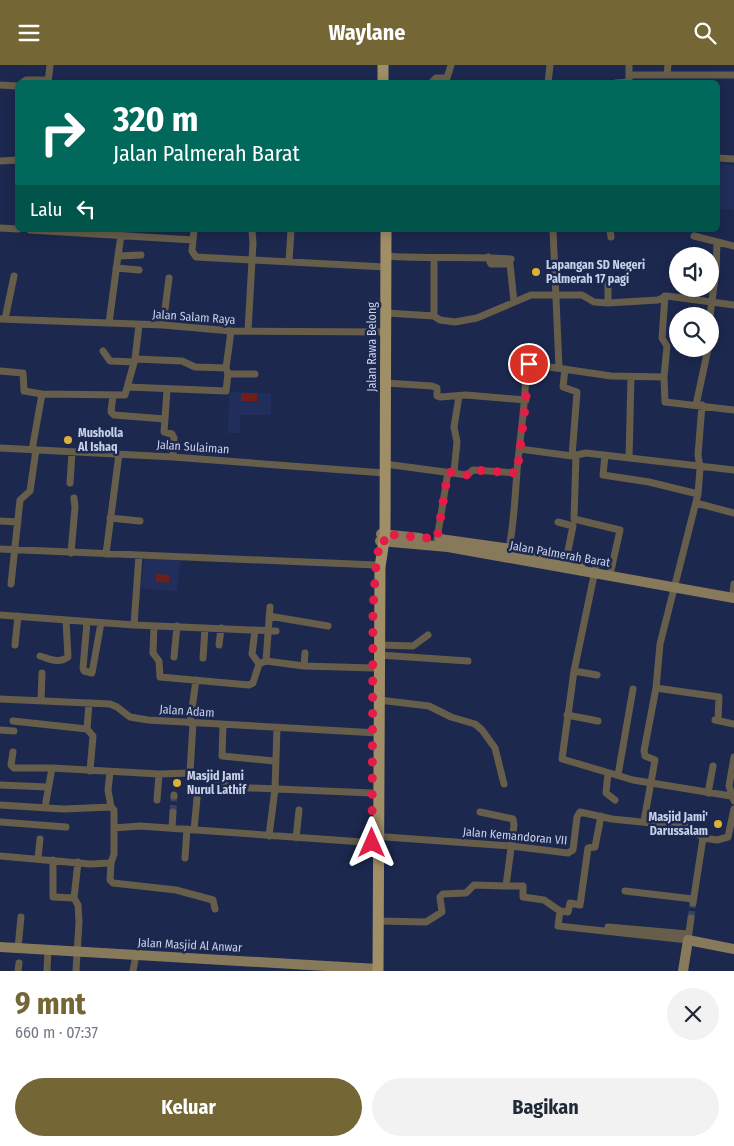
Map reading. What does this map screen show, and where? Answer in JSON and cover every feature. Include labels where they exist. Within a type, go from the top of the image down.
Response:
[{"type":"main road","points":[[383,65],[383,80]]},
{"type":"main road","name":"Jalan Rawa Belong","points":[[383,535],[386,383],[386,232]]},
{"type":"main road","points":[[374,839],[375,733],[373,668],[376,565],[383,535]]},
{"type":"main road","points":[[375,970],[377,916],[372,793],[375,733],[379,700],[380,567],[383,535]]},
{"type":"main road","name":"Jalan Palmerah Barat","points":[[383,535],[437,539],[510,549],[566,560],[596,569]]},
{"type":"main road","name":"Jalan Palmerah Barat","points":[[383,535],[436,545],[596,569],[675,586],[734,591]]},
{"type":"main road","points":[[684,971],[688,937],[734,949]]},
{"type":"main road","name":"Jalan Masjid Al Anwar","points":[[0,947],[79,951],[271,966],[375,970]]},
{"type":"street","points":[[48,80],[50,65]]},
{"type":"street","points":[[434,80],[436,78],[447,78],[451,65]]},
{"type":"street","points":[[548,80],[550,65]]},
{"type":"street","points":[[629,65],[629,80],[667,75],[734,75]]},
{"type":"street","points":[[667,75],[668,65]]},
{"type":"street","points":[[0,85],[15,87]]},
{"type":"street","points":[[720,158],[734,159]]},
{"type":"street","points":[[0,161],[15,160]]},
{"type":"street","points":[[0,228],[15,229]]},
{"type":"street","points":[[106,232],[163,234],[193,240]]},
{"type":"street","points":[[194,232],[192,251],[196,257],[289,262],[385,261],[465,256],[511,259]]},
{"type":"street","points":[[248,331],[253,260],[252,232]]},
{"type":"street","points":[[289,262],[291,232]]},
{"type":"street","points":[[553,232],[555,292],[563,387],[577,392],[574,516],[576,519],[620,530],[610,572]]},
{"type":"street","points":[[109,323],[116,267],[124,233]]},
{"type":"street","points":[[694,236],[734,246]]},
{"type":"street","points":[[711,307],[716,271],[717,241]]},
{"type":"street","points":[[118,256],[141,255]]},
{"type":"street","points":[[488,257],[491,264],[510,263],[514,303]]},
{"type":"street","points":[[434,259],[434,316]]},
{"type":"street","points":[[116,267],[139,270]]},
{"type":"street","points":[[2,319],[14,276]]},
{"type":"street","points":[[163,325],[169,278]]},
{"type":"street","points":[[608,281],[608,303]]},
{"type":"street","points":[[386,313],[434,316],[440,320],[455,322],[477,318],[531,295],[555,292],[582,295],[594,302],[658,301],[665,296],[734,305]]},
{"type":"street","points":[[665,296],[662,338],[667,346],[664,377],[666,402],[734,410]]},
{"type":"street","name":"Jalan Salam Raya","points":[[2,319],[163,325],[230,331],[311,330],[386,332]]},
{"type":"street","points":[[0,371],[23,373],[24,391],[42,394],[125,395],[134,361],[139,325]]},
{"type":"street","points":[[128,387],[222,392],[228,389],[227,371],[230,331]]},
{"type":"street","points":[[103,351],[110,361],[182,361],[195,367],[255,374]]},
{"type":"street","points":[[644,821],[654,758],[644,754],[656,688],[660,644],[698,495],[699,405],[707,357]]},
{"type":"street","points":[[510,549],[516,510],[517,473],[526,400],[527,365],[562,368],[611,376],[664,377]]},
{"type":"street","points":[[629,458],[630,377]]},
{"type":"street","points":[[386,383],[432,386],[437,388],[437,396],[440,397],[488,395],[526,400]]},
{"type":"street","points":[[167,390],[164,432],[172,434],[174,437],[173,457]]},
{"type":"street","points":[[11,584],[21,498],[30,491],[42,394]]},
{"type":"street","points":[[113,395],[111,412],[114,415],[165,419]]},
{"type":"street","points":[[437,539],[458,442],[454,427],[459,396]]},
{"type":"street","name":"Jalan Sulaiman","points":[[0,448],[385,469]]},
{"type":"street","points":[[520,449],[574,456],[586,453],[734,470]]},
{"type":"street","points":[[70,483],[72,452]]},
{"type":"street","points":[[106,554],[119,455]]},
{"type":"street","points":[[604,455],[603,475],[649,482],[698,495]]},
{"type":"street","points":[[385,469],[451,472],[468,475],[473,470],[517,473]]},
{"type":"street","points":[[71,553],[74,498]]},
{"type":"street","points":[[696,503],[734,513]]},
{"type":"street","points":[[110,518],[140,521]]},
{"type":"street","points":[[0,521],[18,522]]},
{"type":"street","points":[[558,522],[573,526],[566,560]]},
{"type":"street","points":[[0,549],[376,565]]},
{"type":"street","points":[[137,626],[139,555]]},
{"type":"street","points":[[596,569],[574,671],[562,759],[650,783],[733,798],[729,786],[734,757]]},
{"type":"street","points":[[154,626],[153,653],[159,661],[158,675],[252,684],[262,663],[272,631],[269,616],[270,607]]},
{"type":"street","points":[[0,615],[137,626],[272,631]]},
{"type":"street","points":[[15,645],[18,616]]},
{"type":"street","points":[[269,616],[328,626]]},
{"type":"street","points":[[40,656],[56,661],[68,657],[66,620]]},
{"type":"street","points":[[87,622],[84,670],[92,673],[101,623]]},
{"type":"street","points":[[174,657],[177,626]]},
{"type":"street","points":[[203,658],[205,628]]},
{"type":"street","points":[[218,645],[221,628]]},
{"type":"street","points":[[255,630],[252,654],[262,663],[373,668]]},
{"type":"street","points":[[379,650],[413,646],[428,635]]},
{"type":"street","points":[[379,650],[468,661]]},
{"type":"street","points":[[304,666],[305,653]]},
{"type":"street","points":[[84,657],[96,659]]},
{"type":"street","points":[[574,671],[597,675]]},
{"type":"street","points":[[41,701],[42,673]]},
{"type":"street","points":[[190,773],[196,680]]},
{"type":"street","points":[[656,688],[717,696],[720,699],[716,720],[734,724]]},
{"type":"street","points":[[618,775],[633,689]]},
{"type":"street","name":"Jalan Adam","points":[[0,699],[90,703],[117,707],[134,718],[375,733]]},
{"type":"street","points":[[379,700],[429,706],[451,717],[475,724],[482,730],[495,748],[504,784]]},
{"type":"street","points":[[87,729],[90,703]]},
{"type":"street","points":[[567,715],[598,721]]},
{"type":"street","points":[[12,721],[87,729],[93,736],[90,771]]},
{"type":"street","points":[[223,725],[222,756],[274,761]]},
{"type":"street","points":[[269,835],[274,789],[277,727]]},
{"type":"street","points":[[0,729],[14,731]]},
{"type":"street","points":[[13,752],[11,765],[14,768],[52,768],[159,774],[190,773],[212,777],[229,787],[372,793]]},
{"type":"street","points":[[708,793],[713,765]]},
{"type":"street","points":[[45,807],[47,787],[52,768]]},
{"type":"street","points":[[110,772],[108,790],[111,807],[114,809],[114,854],[111,863],[110,880],[113,883],[176,890],[213,900],[215,909]]},
{"type":"street","points":[[608,773],[606,793],[614,800]]},
{"type":"street","points":[[157,800],[159,774]]},
{"type":"street","points":[[0,785],[47,787]]},
{"type":"street","points":[[185,858],[196,798]]},
{"type":"street","points":[[0,805],[64,809],[111,807]]},
{"type":"street","points":[[625,891],[693,901],[703,838],[717,840],[728,837],[734,809]]},
{"type":"street","points":[[296,838],[299,810]]},
{"type":"street","points":[[172,828],[174,812]]},
{"type":"street","points":[[480,812],[513,819],[506,886]]},
{"type":"street","name":"Jalan Kemandoran VII","points":[[114,828],[140,826],[296,838],[374,839],[511,846],[569,853],[574,847],[579,813],[690,827],[703,838]]},
{"type":"street","points":[[377,916],[430,921],[442,912],[440,897],[443,894],[466,893],[474,885],[523,886],[523,897],[544,900],[560,911],[568,912],[570,903],[580,905],[588,848],[595,848],[601,816]]},
{"type":"street","points":[[0,822],[66,827]]},
{"type":"street","points":[[38,858],[40,839]]},
{"type":"street","points":[[0,856],[111,863]]},
{"type":"street","points":[[53,860],[53,897],[74,899]]},
{"type":"street","points":[[76,971],[79,951],[78,905],[74,899],[78,862]]},
{"type":"street","points":[[560,911],[558,926],[688,937]]},
{"type":"street","points":[[18,948],[21,917]]},
{"type":"street","points":[[688,937],[690,917]]},
{"type":"street","points":[[608,927],[688,937]]},
{"type":"street","points":[[47,971],[48,950]]},
{"type":"street","points":[[133,971],[136,955]]},
{"type":"street","points":[[18,971],[19,963]]},
{"type":"shaded area","points":[[720,164],[734,165],[734,210],[720,209]]},
{"type":"shaded area","name":"Lapangan SD Negeri Palmerah 17 pagi","points":[[534,266],[538,266],[542,272],[538,278],[534,278],[530,274],[530,270]]},
{"type":"shaded area","points":[[229,392],[271,393],[271,415],[240,415],[240,433],[228,433]]},
{"type":"shaded area","points":[[241,393],[257,393],[257,401],[241,401]]},
{"type":"shaded area","points":[[144,558],[180,561],[177,592],[141,588]]},
{"type":"shaded area","points":[[156,574],[170,575],[169,583],[156,581]]},
{"type":"tunnel","points":[[173,812],[174,796]]},
{"type":"tunnel","points":[[691,918],[693,903]]},
{"type":"place","name":"Lapangan SD Negeri Palmerah 17 pagi","points":[[536,272]]},
{"type":"place","name":"Musholla Al Ishaq","points":[[68,440]]},
{"type":"place","name":"Masjid Jami Nurul Lathif","points":[[177,783]]},
{"type":"place","name":"Masjid Jami' Darussalam","points":[[718,824]]},
{"type":"route","points":[[372,843],[373,610],[376,565],[380,541],[384,542],[385,534],[437,539],[448,472],[467,475],[473,470],[517,473],[526,400],[526,366],[529,364]]}]
